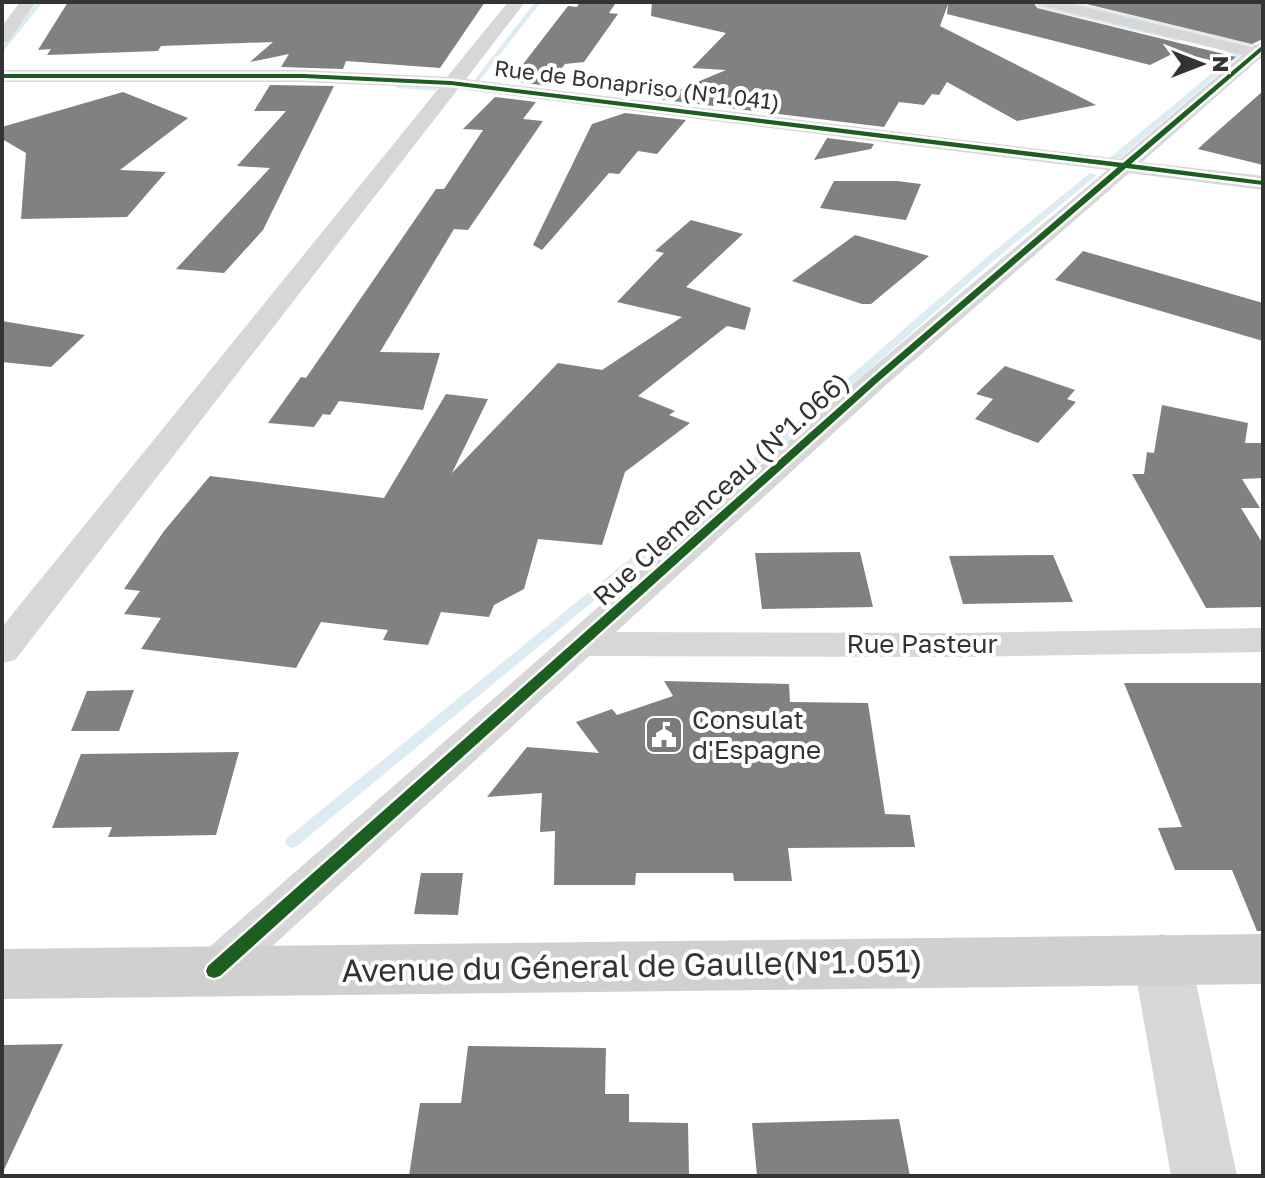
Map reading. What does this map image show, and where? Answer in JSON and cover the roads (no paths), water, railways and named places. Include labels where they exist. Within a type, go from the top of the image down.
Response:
[{"type":"main road","name":"Avenue du Géneral de Gaulle(N°1.051)","points":[[2,974],[1263,959]]},
{"type":"street","points":[[2,38],[28,2]]},
{"type":"street","points":[[2,651],[517,2]]},
{"type":"street","points":[[1044,2],[1261,52]]},
{"type":"street","name":"Rue Clemenceau (N°1.066)","points":[[214,971],[876,379],[1261,52]]},
{"type":"street","name":"Rue de Bonapriso (N°1.041)","points":[[2,76],[304,76],[451,83],[1263,183]]},
{"type":"street","name":"Rue Pasteur","points":[[581,644],[960,645],[1263,640]]},
{"type":"street","points":[[1162,959],[1204,1176]]},
{"type":"waterway","points":[[2,51],[40,2]]},
{"type":"waterway","points":[[475,83],[538,2]]},
{"type":"waterway","points":[[1017,2],[1178,39]]},
{"type":"waterway","points":[[1067,2],[1258,46]]},
{"type":"waterway","points":[[1110,162],[1239,54],[1227,50]]},
{"type":"waterway","points":[[398,86],[435,89]]},
{"type":"waterway","points":[[292,842],[799,426],[990,259],[1093,175]]},
{"type":"place","name":"Consulat d'Espagne","points":[[664,735]]}]
